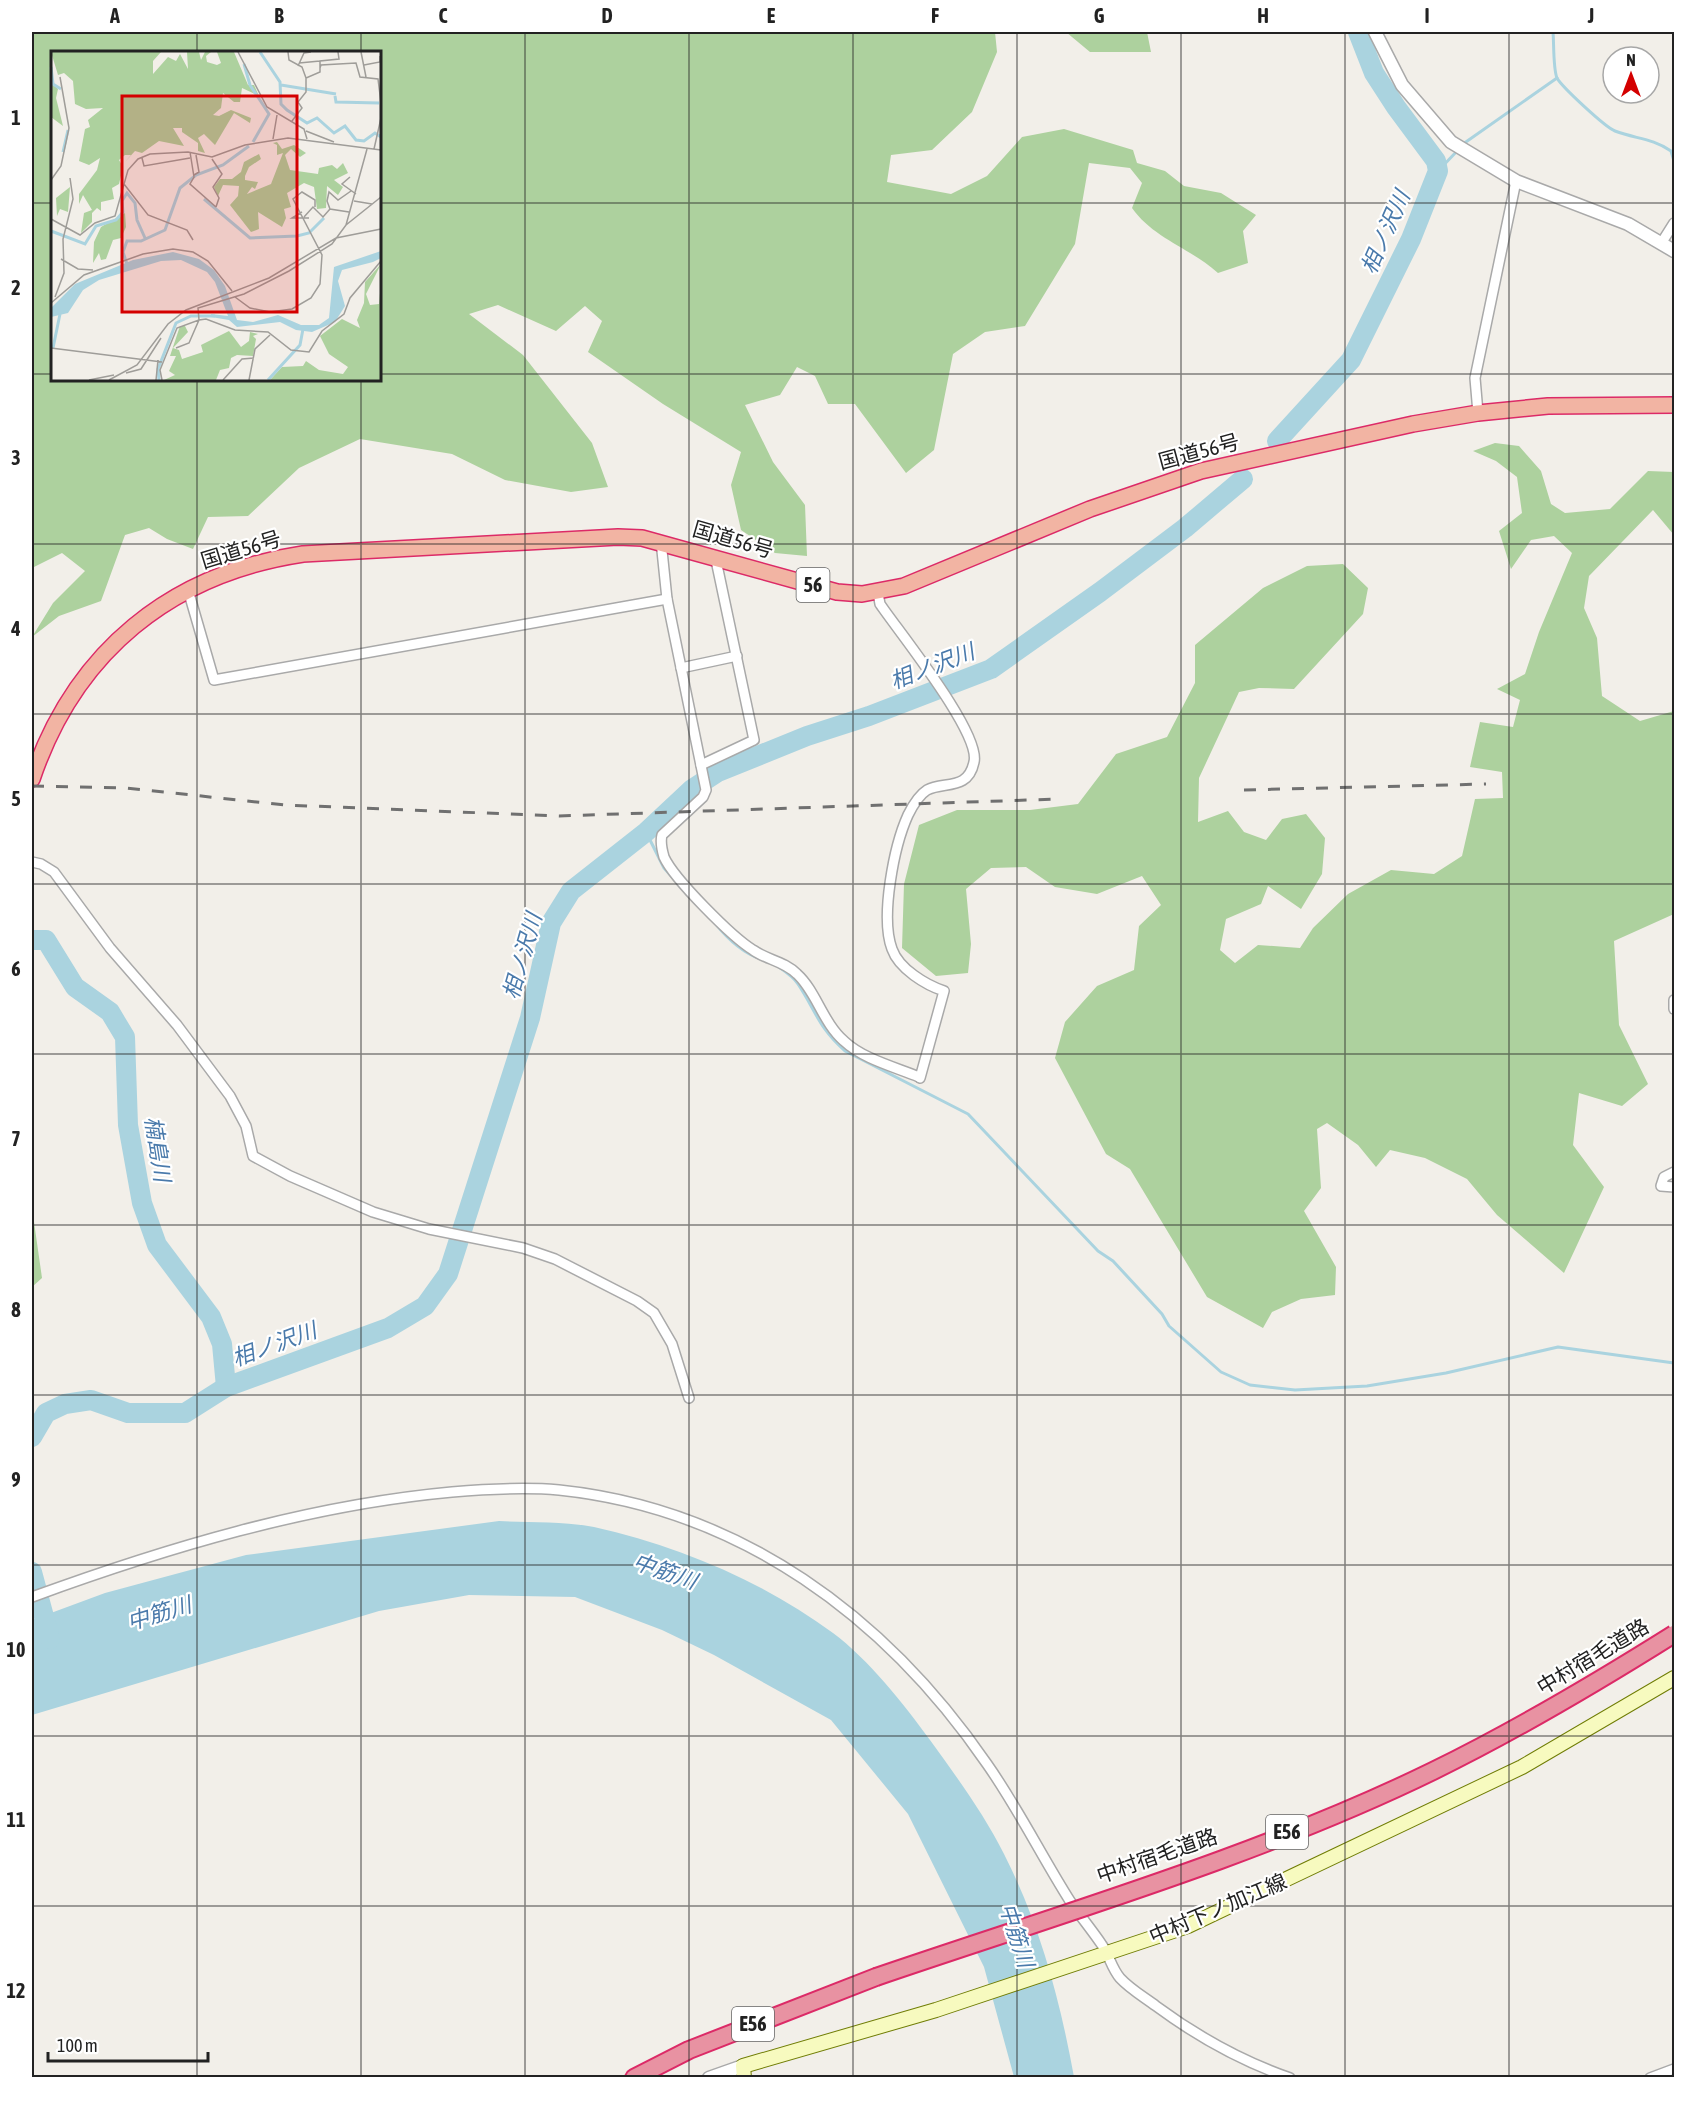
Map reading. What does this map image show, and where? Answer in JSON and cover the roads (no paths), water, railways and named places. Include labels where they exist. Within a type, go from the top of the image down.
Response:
[{"type":"highway","name":"国道56号","points":[[32,779],[56,721],[93,664],[120,637],[154,608],[188,590],[269,559],[303,554],[618,537],[661,541],[837,592],[878,592],[904,586],[1160,483],[1245,461],[1478,413],[1548,406],[1674,405]]},
{"type":"highway","name":"中村宿毛道路","points":[[634,2078],[689,2050],[876,1977],[1204,1864],[1346,1809],[1432,1771],[1511,1731],[1589,1688],[1674,1634]]},
{"type":"main road","name":"中村下ノ加江線","points":[[744,2072],[1092,1960],[1209,1917],[1522,1767],[1674,1678]]},
{"type":"street","points":[[1375,32],[1402,85],[1415,103],[1451,142],[1516,181],[1628,224],[1674,251]]},
{"type":"street","points":[[1478,413],[1475,378],[1516,181]]},
{"type":"street","points":[[1662,242],[1674,223]]},
{"type":"street","points":[[661,541],[667,599],[706,790],[704,797],[662,835],[660,841],[665,858],[719,921],[753,951],[780,961],[798,975],[823,1017],[844,1042],[860,1052],[919,1077],[944,991],[927,985],[902,963],[892,950],[889,924],[892,878],[897,849],[908,815],[921,796],[928,789],[956,784],[966,778],[975,762],[973,746],[963,722],[880,604],[878,592]]},
{"type":"street","points":[[701,768],[754,740],[717,565],[720,558]]},
{"type":"street","points":[[188,590],[214,680],[667,599]]},
{"type":"street","points":[[681,668],[737,656]]},
{"type":"street","points":[[32,861],[54,873],[110,948],[177,1025],[230,1096],[246,1126],[253,1156],[290,1176],[373,1212],[441,1232],[522,1248],[555,1259],[646,1307],[654,1313],[672,1344],[689,1398]]},
{"type":"street","points":[[1674,1000],[1674,1009]]},
{"type":"street","points":[[1674,1172],[1664,1178],[1661,1186],[1674,1187]]},
{"type":"street","points":[[32,1597],[204,1541],[306,1516],[404,1497],[496,1489],[557,1490],[637,1503],[697,1522],[791,1570],[839,1604],[895,1650],[944,1706],[988,1765],[1072,1903],[1108,1954],[1118,1976],[1191,2031],[1252,2065],[1290,2078]]},
{"type":"street","points":[[1650,2078],[1674,2069]]},
{"type":"street","points":[[709,2078],[744,2072]]},
{"type":"water","name":"中筋川","points":[[499,1521],[583,1525],[626,1535],[688,1555],[778,1597],[833,1633],[859,1656],[897,1697],[930,1740],[979,1810],[1004,1854],[1028,1908],[1047,1963],[1074,2077],[1014,2077],[984,1967],[908,1814],[831,1720],[714,1655],[662,1630],[575,1597],[469,1595],[379,1611],[32,1715],[32,1620],[105,1593],[246,1555]]},
{"type":"waterway","name":"相ノ沢川","points":[[1277,441],[1351,360],[1411,239],[1438,171],[1436,161],[1374,73],[1358,32]]},
{"type":"waterway","points":[[1553,32],[1556,74],[1567,90],[1610,128],[1664,147],[1671,151],[1674,161]]},
{"type":"waterway","points":[[1463,144],[1557,78]]},
{"type":"waterway","points":[[1438,171],[1459,149]]},
{"type":"waterway","name":"相ノ沢川","points":[[32,1437],[46,1413],[65,1404],[91,1400],[128,1413],[185,1413],[226,1387],[388,1328],[425,1306],[448,1274],[530,1018],[551,923],[571,891],[646,832],[692,789],[718,772],[807,736],[869,716],[991,669],[1185,528],[1243,479]]},
{"type":"waterway","points":[[646,832],[664,868],[682,888]]},
{"type":"waterway","points":[[715,923],[736,944],[761,959]]},
{"type":"waterway","name":"楠島川","points":[[32,940],[46,940],[75,987],[110,1012],[125,1037],[128,1125],[142,1203],[157,1245],[211,1317],[222,1344],[226,1387]]},
{"type":"waterway","points":[[776,965],[796,981],[823,1026],[845,1051],[968,1114],[1098,1251],[1113,1261],[1162,1314],[1169,1326],[1221,1372],[1250,1385],[1295,1390],[1367,1386],[1446,1373],[1558,1347],[1674,1363]]},
{"type":"waterway","name":"相ノ沢川","points":[[32,1572],[50,1639]]},
{"type":"railway","points":[[1244,790],[1486,784]]},
{"type":"railway","points":[[32,786],[126,788],[285,805],[559,816],[1058,799]]}]
